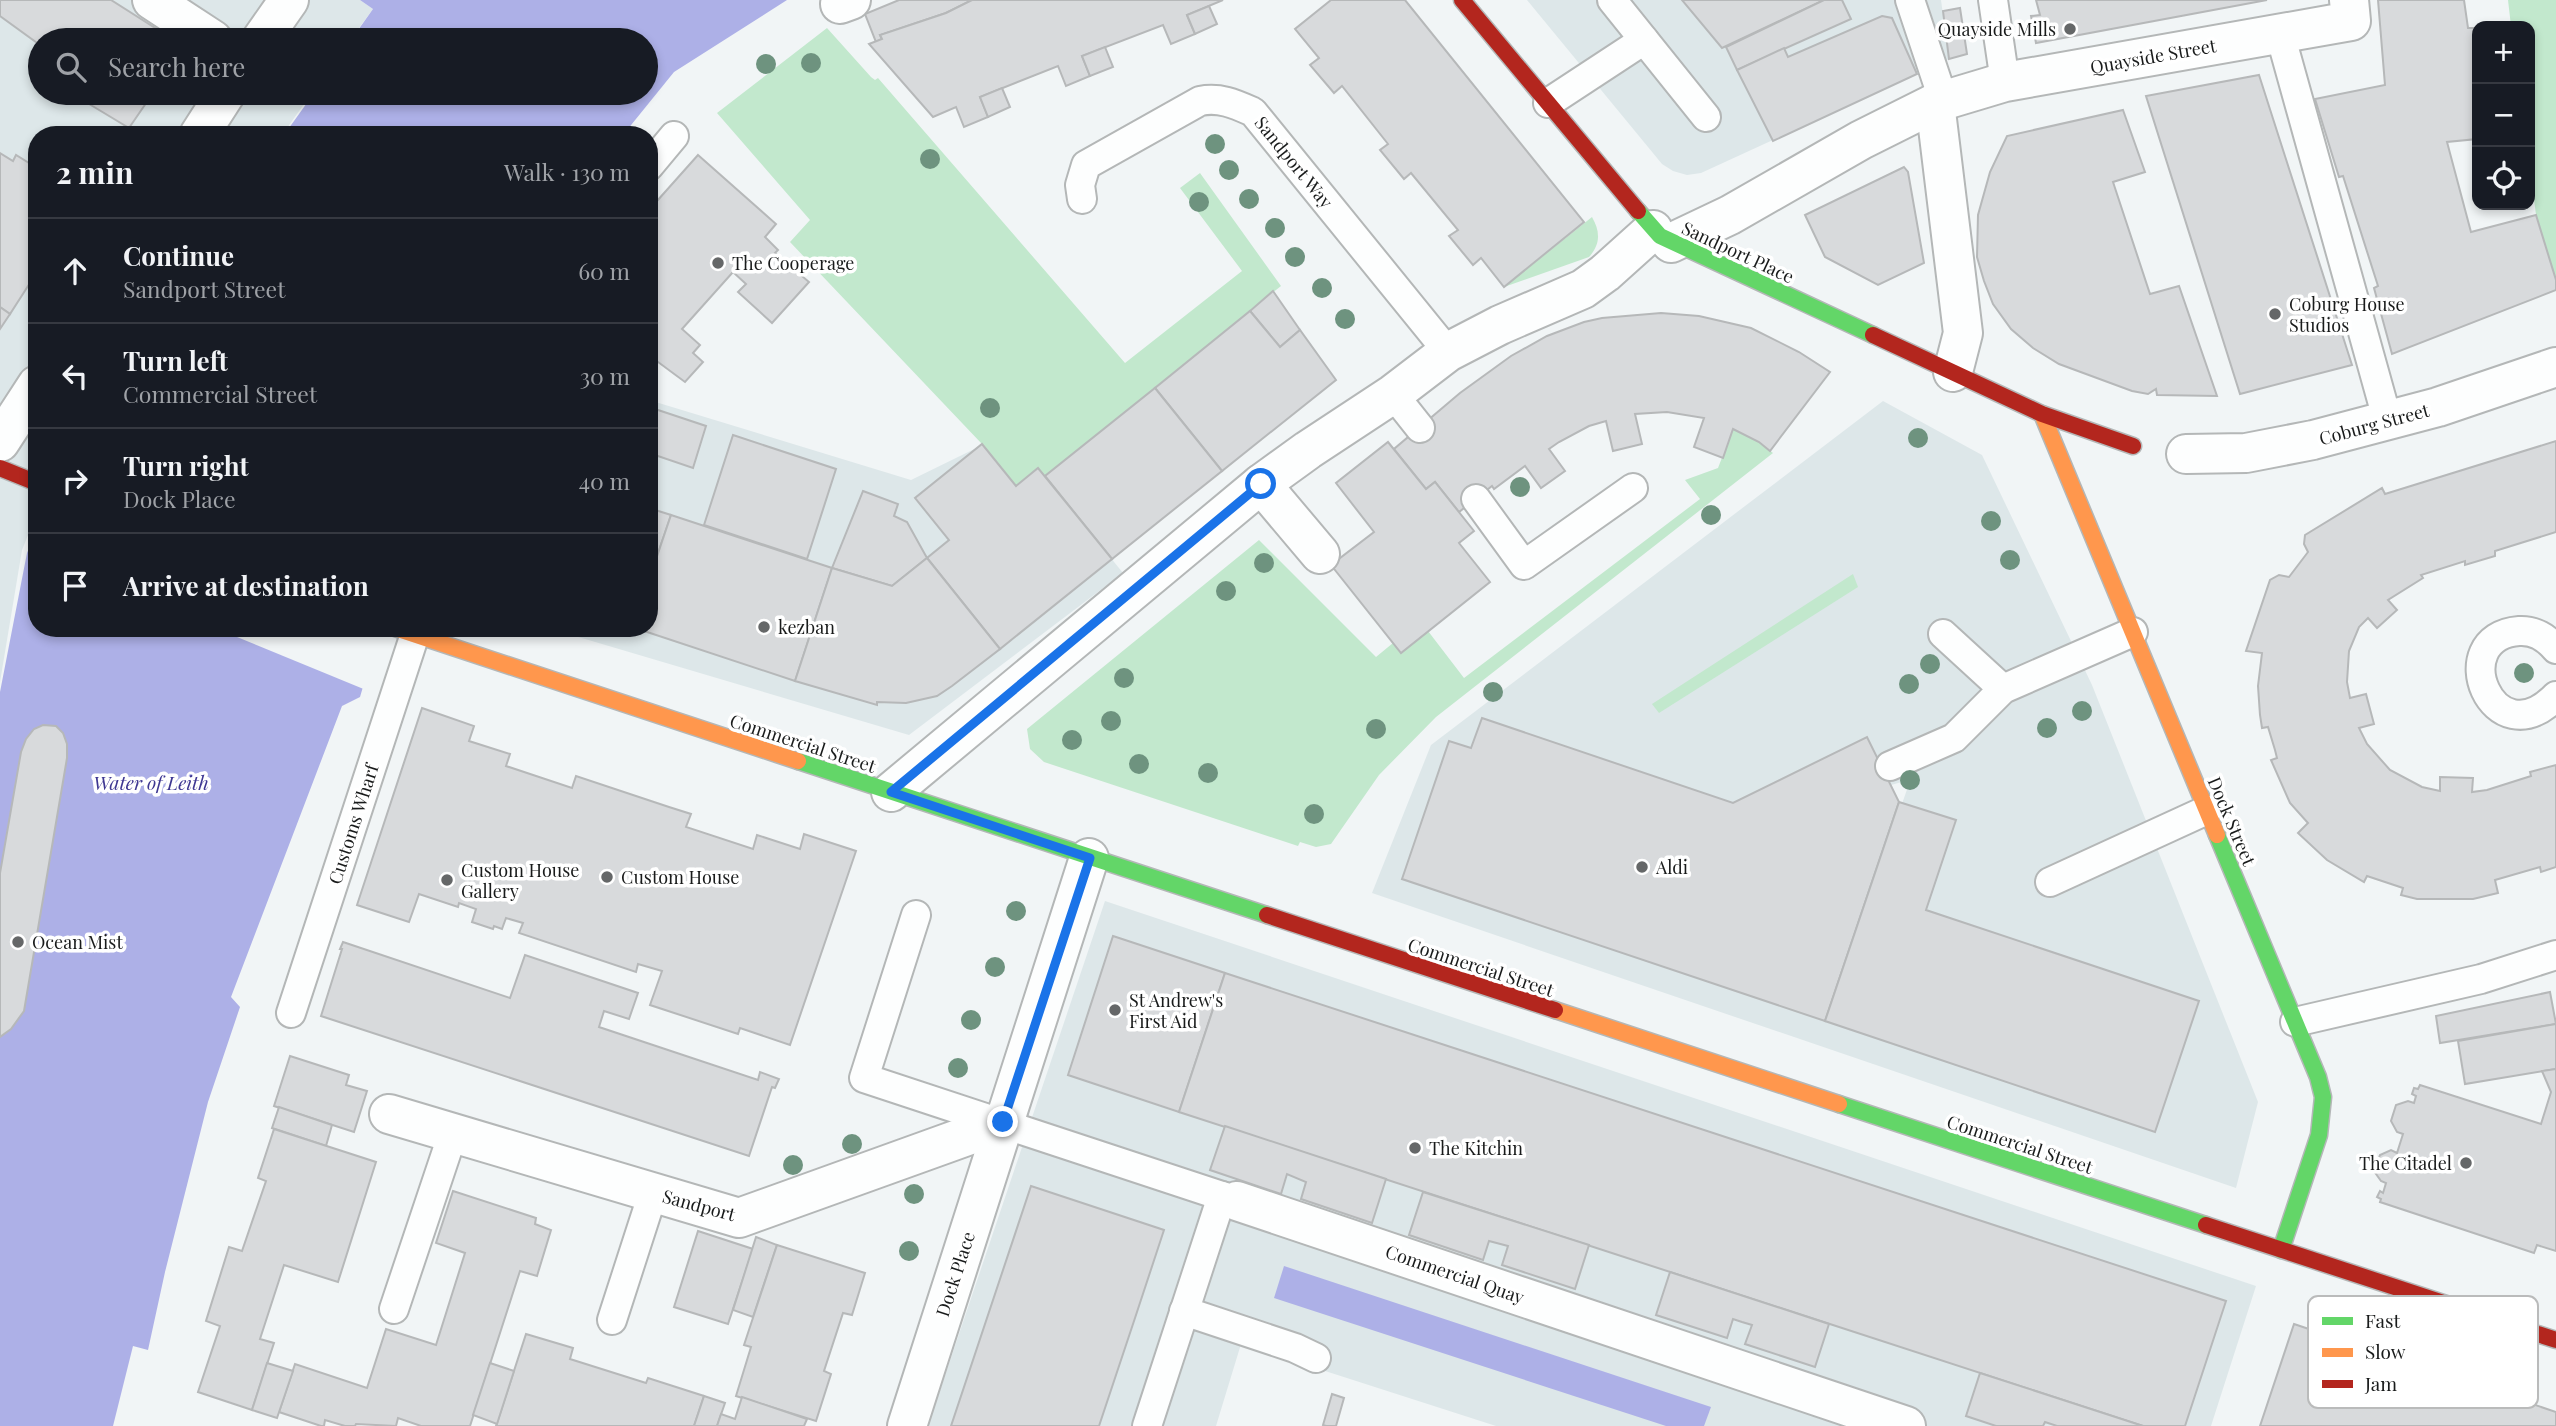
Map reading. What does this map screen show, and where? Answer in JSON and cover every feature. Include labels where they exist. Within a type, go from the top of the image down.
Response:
[{"type":"main road","name":"Sandport Place","points":[[1462,0],[1662,236],[2042,414]]},
{"type":"main road","points":[[2042,414],[2133,446]]},
{"type":"main road","name":"Dock Street","points":[[2042,414],[2318,1077],[2323,1097],[2319,1135],[2281,1250]]},
{"type":"main road","points":[[0,468],[28,479]]},
{"type":"main road","name":"Commercial Street","points":[[427,637],[2422,1296]]},
{"type":"main road","name":"Commercial Street","points":[[2538,1334],[2556,1340]]},
{"type":"street","points":[[152,0],[195,28]]},
{"type":"street","points":[[269,28],[289,0]]},
{"type":"street","name":"Quayside Street","points":[[1662,236],[1730,215],[1861,140],[1939,101],[2005,82],[2351,21],[2349,0]]},
{"type":"street","points":[[1939,101],[1963,333],[1953,372]]},
{"type":"street","points":[[204,126],[218,105]]},
{"type":"street","points":[[891,792],[1261,484],[1377,405],[1448,352],[1500,325],[1583,289],[1662,236]]},
{"type":"street","name":"Coburg Street","points":[[2186,454],[2246,453],[2388,422],[2490,391],[2556,367]]},
{"type":"street","points":[[0,442],[28,399]]},
{"type":"street","points":[[1261,484],[1320,554]]},
{"type":"street","name":"Dock Place","points":[[907,1426],[1090,858]]},
{"type":"street","name":"Sandport","points":[[389,1114],[738,1218],[1003,1122]]},
{"type":"street","name":"Commercial Quay","points":[[1229,1198],[1906,1426]]},
{"type":"lane","points":[[1612,0],[1706,117]]},
{"type":"lane","points":[[1910,0],[1939,101]]},
{"type":"lane","points":[[1993,0],[2005,82]]},
{"type":"lane","points":[[2280,34],[2388,422]]},
{"type":"lane","points":[[1548,103],[1644,40]]},
{"type":"lane","name":"Sandport Way","points":[[1082,199],[1080,185],[1086,165],[1200,101],[1226,101],[1253,112],[1448,352]]},
{"type":"lane","points":[[658,155],[674,136]]},
{"type":"lane","points":[[1377,405],[1420,428]]},
{"type":"lane","points":[[1476,499],[1524,565],[1633,488]]},
{"type":"lane","points":[[1890,766],[1954,738],[2003,689],[2133,632]]},
{"type":"lane","points":[[2556,649],[2538,634],[2509,632],[2496,639],[2486,650],[2481,663],[2480,678],[2484,692],[2493,704],[2520,715],[2534,712],[2556,696]]},
{"type":"lane","points":[[1943,634],[2003,689]]},
{"type":"lane","name":"Customs Wharf","points":[[291,1013],[404,637]]},
{"type":"lane","points":[[2050,882],[2207,810]]},
{"type":"lane","points":[[916,915],[864,1078],[1003,1122]]},
{"type":"lane","points":[[2295,1022],[2481,979],[2556,955]]},
{"type":"lane","name":"Commercial Quay","points":[[1003,1122],[1229,1198]]},
{"type":"lane","points":[[394,1309],[453,1133]]},
{"type":"lane","points":[[612,1320],[653,1193]]},
{"type":"lane","points":[[1147,1426],[1184,1311],[1229,1198]]},
{"type":"lane","points":[[1184,1311],[1295,1348],[1316,1358]]},
{"type":"shaded area","points":[[0,0],[360,0],[373,9],[359,28],[28,28],[28,105],[303,105],[288,126],[28,126],[28,535],[22,550],[0,682]]},
{"type":"shaded area","points":[[1527,0],[1941,0],[1949,59],[1701,173],[1687,175],[1662,164]]},
{"type":"shaded area","points":[[1883,401],[1982,455],[2092,685],[2258,1102],[2236,1188],[1372,893],[1431,745]],"holes":[[[1910,781],[1842,974],[1899,802],[1891,785]]]},
{"type":"shaded area","points":[[658,403],[911,480],[1009,432],[1123,573],[909,735],[578,637],[658,637]]},
{"type":"shaded area","points":[[1105,901],[2256,1286],[2211,1426],[1496,1426],[1241,1344],[1216,1426],[928,1426]]},
{"type":"green space","points":[[2508,0],[2556,0],[2556,280],[2535,207],[2535,21],[2510,21]]},
{"type":"green space","points":[[827,28],[871,77],[875,80],[878,78],[1125,363],[1242,271],[1180,188],[1200,173],[1281,286],[1045,476],[1038,469],[1016,486],[982,444],[790,242],[810,220],[717,113]]},
{"type":"green space","points":[[1592,217],[1598,237],[1596,247],[1589,257],[1504,287]]},
{"type":"green space","points":[[1733,429],[1759,442],[1773,453],[1436,717],[1379,775],[1331,844],[1316,847],[1300,842],[1298,846],[1044,762],[1030,749],[1027,729],[1259,540],[1376,657],[1393,643],[1401,653],[1428,631],[1464,678],[1700,499],[1685,480],[1718,468]]},
{"type":"green space","points":[[1853,574],[1858,587],[1659,713],[1652,704]]},
{"type":"water","points":[[360,0],[787,0],[674,72],[658,92],[658,28],[360,28],[373,9]]},
{"type":"water","points":[[305,105],[647,105],[630,126],[290,126]]},
{"type":"water","name":"Water of Leith","points":[[28,551],[28,637],[366,637],[365,680],[360,697],[342,706],[231,997],[240,1007],[208,1102],[148,1350],[133,1346],[113,1426],[0,1426],[0,692]]},
{"type":"water","points":[[1284,1266],[1711,1407],[1704,1426],[1666,1426],[1274,1298]]},
{"type":"pier","points":[[237,637],[370,637],[369,680],[366,690]]},
{"type":"building","points":[[0,0],[111,0],[155,28],[28,28],[28,36],[0,16]]},
{"type":"building","points":[[899,0],[972,0],[946,13],[880,35],[882,39],[876,42],[865,14]]},
{"type":"building","points":[[972,0],[1223,0],[1187,15],[1195,34],[1171,44],[1163,25],[1082,56],[1090,76],[1066,86],[1058,66],[980,97],[988,117],[964,127],[956,107],[933,117],[869,44],[882,39],[880,35],[946,13]]},
{"type":"building","points":[[1331,0],[1405,0],[1584,222],[1504,287],[1481,258],[1473,265],[1449,236],[1458,230],[1411,173],[1404,179],[1380,150],[1388,144],[1342,86],[1334,93],[1310,65],[1319,58],[1295,29]]},
{"type":"building","points":[[1682,0],[1824,0],[1722,48]]},
{"type":"building","points":[[1824,0],[1842,0],[1851,19],[1737,70],[1726,47]]},
{"type":"building","name":"Quayside Mills","points":[[2036,0],[2267,0],[2036,43],[2031,16],[2040,15]]},
{"type":"building","points":[[2378,0],[2464,0],[2468,28],[2472,28],[2472,140],[2447,142],[2471,232],[2536,215],[2556,280],[2556,290],[2392,354],[2374,288],[2378,286],[2343,176],[2339,177],[2315,99],[2385,85]]},
{"type":"building","points":[[1209,6],[1217,24],[1195,34],[1187,15]]},
{"type":"building","points":[[1960,8],[1967,54],[1949,59],[1943,11]]},
{"type":"building","points":[[1882,16],[1892,18],[1917,74],[1773,141],[1737,70],[1784,48],[1788,57]]},
{"type":"building","points":[[1105,47],[1113,67],[1090,76],[1082,56]]},
{"type":"building","points":[[2259,75],[2352,365],[2240,394],[2146,96]]},
{"type":"building","points":[[1002,88],[1010,107],[988,117],[980,97]]},
{"type":"building","points":[[91,105],[145,105],[130,126],[126,126]]},
{"type":"building","points":[[2123,110],[2145,172],[2113,182],[2150,294],[2179,286],[2217,396],[2157,395],[2156,389],[2148,394],[2132,391],[2059,364],[2033,348],[2011,329],[1993,304],[1984,281],[1977,257],[1978,215],[1990,172],[2007,136]]},
{"type":"building","points":[[0,153],[13,161],[16,155],[28,162],[28,286],[10,314],[0,307]]},
{"type":"building","name":"The Cooperage","points":[[698,155],[776,224],[765,237],[778,250],[775,253],[809,282],[772,323],[738,292],[746,284],[733,272],[682,329],[700,345],[693,353],[703,362],[685,382],[658,362],[658,200]]},
{"type":"building","points":[[1904,167],[1908,172],[1924,263],[1878,285],[1825,257],[1805,215]]},
{"type":"building","points":[[1273,291],[1300,330],[1280,347],[1250,311]]},
{"type":"building","points":[[0,307],[10,314],[0,329]]},
{"type":"building","points":[[1250,311],[1280,347],[1300,330],[1336,380],[1222,471],[1155,388]]},
{"type":"building","points":[[1661,313],[1699,316],[1751,328],[1799,352],[1830,372],[1770,451],[1759,442],[1733,429],[1723,458],[1694,447],[1704,418],[1667,412],[1635,414],[1642,444],[1613,451],[1606,421],[1589,426],[1549,449],[1565,471],[1541,488],[1525,466],[1494,489],[1492,486],[1459,512],[1435,482],[1426,489],[1394,449],[1460,393],[1511,356],[1547,336],[1602,318]]},
{"type":"building","points":[[1155,388],[1222,471],[1112,559],[1045,476]]},
{"type":"building","points":[[658,410],[706,426],[693,468],[658,456]]},
{"type":"building","points":[[733,435],[836,469],[807,559],[704,525]]},
{"type":"building","points":[[2556,441],[2556,532],[2495,551],[2495,556],[2465,565],[2465,561],[2421,575],[2423,578],[2388,600],[2397,610],[2377,628],[2368,618],[2359,627],[2349,651],[2347,682],[2350,698],[2366,694],[2374,724],[2359,728],[2367,744],[2390,770],[2422,787],[2440,791],[2440,777],[2473,778],[2472,792],[2487,790],[2531,776],[2530,772],[2556,765],[2556,867],[2541,872],[2540,867],[2495,880],[2498,893],[2473,899],[2417,899],[2401,895],[2403,888],[2367,876],[2364,882],[2327,860],[2298,833],[2308,823],[2290,803],[2271,760],[2277,758],[2268,727],[2262,728],[2260,715],[2258,686],[2262,653],[2246,651],[2270,580],[2279,575],[2289,577],[2308,552],[2304,544],[2305,535],[2382,488],[2385,494]]},
{"type":"building","points":[[1388,442],[1426,489],[1435,482],[1474,531],[1459,543],[1490,582],[1401,653],[1331,565],[1374,532],[1336,483]]},
{"type":"building","points":[[982,444],[1016,486],[1038,468],[1112,559],[1000,649],[927,558],[949,540],[915,498]]},
{"type":"building","points":[[863,491],[898,504],[894,516],[907,522],[927,558],[892,586],[832,568]]},
{"type":"building","points":[[658,511],[671,515],[658,553]]},
{"type":"building","points":[[671,515],[832,568],[795,681],[658,636],[658,553]]},
{"type":"building","points":[[927,558],[1000,649],[937,696],[906,703],[877,702],[877,705],[795,681],[832,568],[892,586]]},
{"type":"building","name":"Custom House","points":[[422,708],[474,726],[469,741],[510,754],[506,766],[572,788],[576,776],[691,814],[686,827],[753,849],[757,835],[800,849],[804,834],[856,851],[790,1045],[740,1028],[738,1034],[650,1005],[662,971],[638,964],[636,972],[519,933],[523,923],[506,918],[502,929],[494,926],[493,929],[472,922],[476,909],[459,903],[458,907],[419,894],[409,922],[357,905]]},
{"type":"building","name":"Aldi","points":[[1482,718],[1733,803],[1867,737],[1899,802],[1825,1021],[1402,879],[1449,741],[1471,748]]},
{"type":"building","name":"Ocean Mist","points":[[43,725],[56,726],[63,733],[67,744],[67,758],[24,1011],[11,1029],[0,1037],[0,873],[21,752],[34,729]]},
{"type":"building","points":[[1899,802],[1956,820],[1926,910],[2199,1001],[2155,1132],[1825,1021]]},
{"type":"building","points":[[1113,936],[1225,973],[1179,1112],[1068,1075]]},
{"type":"building","points":[[343,942],[510,998],[525,955],[638,993],[629,1019],[604,1011],[599,1027],[758,1080],[760,1072],[779,1079],[775,1088],[772,1087],[749,1156],[321,1016]]},
{"type":"building","points":[[1225,973],[2226,1301],[2185,1426],[2143,1426],[1179,1112]]},
{"type":"building","points":[[2550,992],[2556,1024],[2440,1043],[2436,1016]]},
{"type":"building","points":[[2556,1024],[2556,1069],[2465,1084],[2458,1041]]},
{"type":"building","points":[[290,1056],[349,1075],[346,1085],[367,1091],[354,1132],[274,1106]]},
{"type":"building","name":"The Citadel","points":[[2556,1069],[2556,1251],[2537,1245],[2534,1253],[2380,1202],[2381,1199],[2377,1197],[2380,1191],[2383,1193],[2386,1183],[2381,1181],[2374,1171],[2380,1155],[2391,1150],[2397,1153],[2403,1134],[2397,1132],[2391,1121],[2396,1105],[2408,1101],[2414,1103],[2414,1088],[2418,1089],[2420,1085],[2541,1124],[2551,1092],[2542,1071]]},
{"type":"building","points":[[279,1107],[332,1125],[326,1146],[272,1128]]},
{"type":"building","points":[[1225,1126],[1386,1179],[1372,1223],[1301,1199],[1306,1182],[1287,1174],[1281,1194],[1210,1170]]},
{"type":"building","points":[[274,1129],[376,1162],[338,1282],[284,1265],[260,1339],[274,1343],[252,1410],[198,1392],[220,1326],[206,1321],[229,1247],[242,1251],[266,1181],[258,1178]]},
{"type":"building","points":[[1031,1186],[1164,1230],[1099,1426],[951,1426]]},
{"type":"building","points":[[453,1191],[536,1218],[535,1224],[551,1230],[537,1276],[520,1271],[470,1426],[421,1426],[398,1418],[396,1426],[345,1426],[325,1420],[324,1426],[321,1426],[279,1412],[295,1364],[367,1388],[386,1329],[436,1345],[465,1253],[436,1243]]},
{"type":"building","points":[[1423,1192],[1589,1245],[1575,1289],[1502,1265],[1508,1246],[1489,1241],[1483,1260],[1409,1235]]},
{"type":"building","points":[[698,1231],[753,1249],[728,1324],[674,1307]]},
{"type":"building","points":[[756,1237],[777,1245],[753,1317],[733,1310]]},
{"type":"building","points":[[777,1245],[865,1273],[852,1315],[843,1313],[824,1371],[831,1374],[816,1421],[736,1396],[751,1347],[744,1345]]},
{"type":"building","points":[[1670,1272],[1829,1324],[1815,1367],[1745,1344],[1752,1325],[1733,1319],[1727,1338],[1656,1315]]},
{"type":"building","points":[[2294,1324],[2308,1329],[2308,1408],[2538,1406],[2556,1412],[2556,1426],[2260,1426]]},
{"type":"building","points":[[526,1334],[573,1348],[570,1359],[646,1383],[648,1378],[704,1396],[694,1426],[496,1426]]},
{"type":"building","points":[[267,1363],[293,1371],[277,1418],[252,1410]]},
{"type":"building","points":[[490,1363],[514,1371],[497,1424],[473,1415]]},
{"type":"building","points":[[1980,1373],[2143,1426],[2057,1426],[2045,1422],[2043,1426],[1996,1426],[1966,1416]]},
{"type":"building","points":[[1332,1394],[1344,1398],[1336,1426],[1326,1426],[1323,1425]]},
{"type":"building","points":[[704,1396],[725,1403],[717,1426],[694,1426]]},
{"type":"building","points":[[742,1397],[807,1419],[804,1426],[717,1426],[721,1414],[735,1419]]},
{"type":"traffic: fast","points":[[1638,211],[1660,236],[1873,335]]},
{"type":"traffic: fast","points":[[798,761],[1267,915]]},
{"type":"traffic: fast","points":[[2217,835],[2318,1077],[2323,1097],[2319,1135],[2281,1250]]},
{"type":"traffic: fast","points":[[1839,1104],[2206,1225]]},
{"type":"traffic: slow","points":[[2042,414],[2217,835]]},
{"type":"traffic: slow","points":[[422,637],[798,761]]},
{"type":"traffic: slow","points":[[1555,1010],[1839,1104]]},
{"type":"traffic: jam","points":[[1462,0],[1638,211]]},
{"type":"traffic: jam","points":[[1873,335],[2042,414],[2133,446]]},
{"type":"traffic: jam","points":[[0,468],[28,479]]},
{"type":"traffic: jam","points":[[1267,915],[1555,1010]]},
{"type":"traffic: jam","points":[[2206,1225],[2422,1296]]},
{"type":"traffic: jam","points":[[2538,1334],[2556,1340]]},
{"type":"place","name":"Quayside Mills","points":[[2070,29]]},
{"type":"place","name":"The Cooperage","points":[[718,263]]},
{"type":"place","name":"Coburg House Studios","points":[[2275,314]]},
{"type":"place","name":"kezban","points":[[764,627]]},
{"type":"place","name":"Aldi","points":[[1642,867]]},
{"type":"place","name":"Custom House","points":[[607,877]]},
{"type":"place","name":"Custom House Gallery","points":[[447,880]]},
{"type":"place","name":"Ocean Mist","points":[[18,942]]},
{"type":"place","name":"St Andrew's First Aid","points":[[1115,1010]]},
{"type":"place","name":"The Kitchin","points":[[1415,1148]]},
{"type":"place","name":"The Citadel","points":[[2466,1163]]},
{"type":"route","points":[[1003,1122],[1090,858],[891,792],[1261,484]]}]
